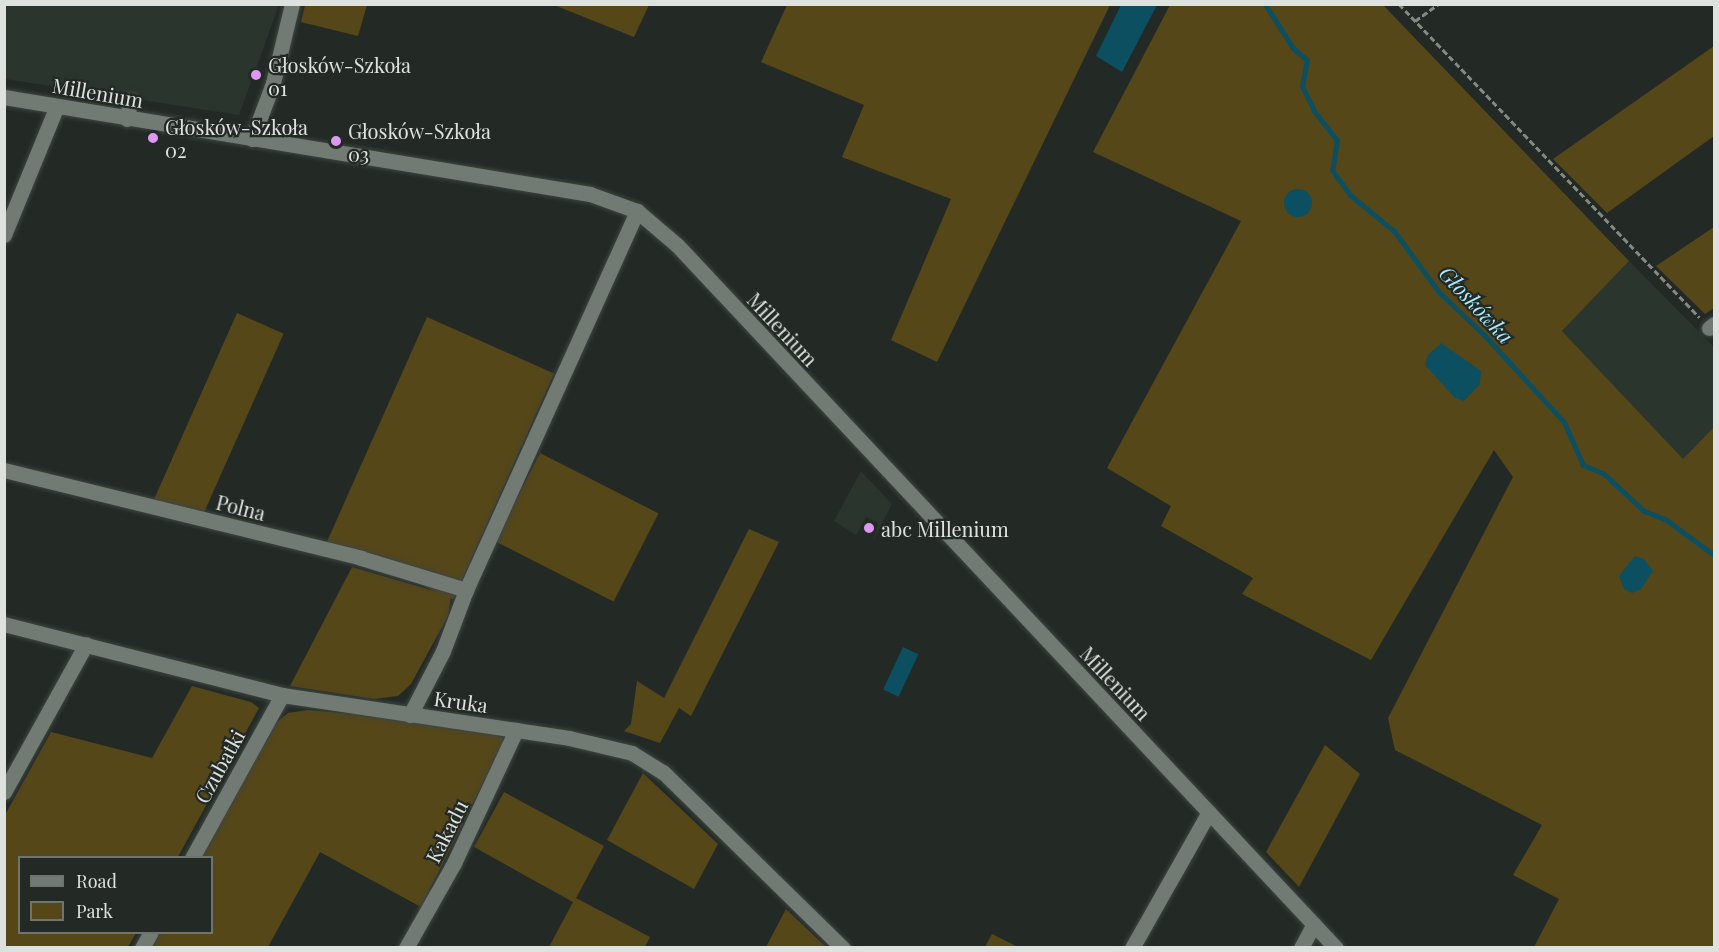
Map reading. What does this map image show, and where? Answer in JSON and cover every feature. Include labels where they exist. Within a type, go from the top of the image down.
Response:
[{"type":"street","points":[[252,139],[273,83],[292,4]]},
{"type":"street","name":"Millenium","points":[[4,97],[590,194],[637,212],[677,246],[1336,948]]},
{"type":"street","points":[[127,119],[130,100]]},
{"type":"street","points":[[4,235],[57,106]]},
{"type":"street","points":[[410,715],[443,651],[466,590],[637,212]]},
{"type":"street","name":"Polna","points":[[4,470],[361,558],[466,590]]},
{"type":"street","name":"Kruka","points":[[4,624],[282,695],[569,738],[646,760],[843,948]]},
{"type":"street","points":[[4,792],[86,644]]},
{"type":"street","name":"Czubatki","points":[[193,856],[282,695]]},
{"type":"street","name":"Kakadu","points":[[406,948],[454,863],[516,730]]},
{"type":"street","points":[[1132,948],[1209,812]]},
{"type":"street","points":[[1301,948],[1314,924]]},
{"type":"street","points":[[142,948],[149,934]]},
{"type":"path","points":[[1399,4],[1470,83],[1712,326]]},
{"type":"path","points":[[1415,21],[1438,4]]},
{"type":"shaded area","points":[[4,5],[279,5],[239,115],[5,79]]},
{"type":"shaded area","points":[[1629,261],[1714,347],[1714,427],[1683,460],[1562,331]]},
{"type":"shaded area","points":[[861,471],[892,504],[873,541],[878,523],[866,517],[856,535],[834,521]]},
{"type":"green space","points":[[305,5],[367,5],[358,36],[301,22]]},
{"type":"green space","points":[[554,5],[649,5],[634,37]]},
{"type":"green space","points":[[787,5],[1110,5],[937,362],[891,340],[951,199],[842,157],[864,105],[761,62]]},
{"type":"green space","points":[[1170,5],[1383,5],[1629,261],[1562,331],[1683,459],[1714,427],[1714,947],[1534,947],[1559,899],[1513,875],[1542,825],[1395,750],[1388,718],[1513,477],[1494,450],[1371,660],[1242,594],[1253,578],[1161,526],[1171,506],[1107,468],[1241,221],[1093,152]]},
{"type":"green space","points":[[1714,46],[1714,136],[1607,213],[1553,159]]},
{"type":"green space","points":[[1714,227],[1714,308],[1705,314],[1656,266]]},
{"type":"green space","points":[[237,313],[284,334],[200,522],[153,501]]},
{"type":"green space","points":[[427,317],[554,374],[454,599],[327,543]]},
{"type":"green space","points":[[540,453],[659,513],[614,602],[495,541]]},
{"type":"green space","points":[[749,529],[779,542],[691,716],[679,708],[660,743],[624,731],[631,724],[637,681],[664,698]]},
{"type":"green space","points":[[352,567],[451,596],[448,616],[411,684],[398,696],[374,699],[290,686]]},
{"type":"green space","points":[[192,686],[251,702],[259,708],[179,856],[18,856],[18,934],[135,934],[128,947],[5,947],[5,815],[51,732],[152,758]]},
{"type":"green space","points":[[308,710],[401,718],[496,734],[505,739],[421,907],[320,852],[268,947],[150,948],[158,934],[213,934],[213,856],[202,856],[277,722],[288,713]]},
{"type":"green space","points":[[1325,745],[1360,774],[1299,887],[1266,852]]},
{"type":"green space","points":[[643,773],[718,844],[694,889],[607,840]]},
{"type":"green space","points":[[504,792],[604,846],[576,898],[650,937],[645,947],[549,947],[573,902],[474,847]]},
{"type":"green space","points":[[786,909],[824,945],[827,947],[766,947]]},
{"type":"green space","points":[[992,934],[1018,947],[985,947]]},
{"type":"water","points":[[1121,5],[1157,5],[1122,72],[1096,56]]},
{"type":"water","points":[[1298,189],[1308,193],[1312,203],[1308,213],[1298,217],[1288,213],[1284,203],[1288,193]]},
{"type":"water","points":[[1441,343],[1481,371],[1480,384],[1464,401],[1455,398],[1425,365],[1428,355]]},
{"type":"water","points":[[1635,556],[1644,559],[1653,571],[1641,589],[1632,593],[1624,589],[1619,576]]},
{"type":"water","points":[[903,647],[918,654],[899,697],[883,690]]},
{"type":"waterway","name":"Głoskówka","points":[[1265,4],[1293,48],[1307,60],[1302,86],[1314,111],[1337,140],[1332,170],[1350,195],[1394,231],[1439,292],[1485,336],[1564,422],[1583,465],[1603,473],[1644,511],[1665,519],[1714,555]]},
{"type":"place","name":"Głosków-Szkoła 01","points":[[256,75]]},
{"type":"place","name":"Głosków-Szkoła 02","points":[[153,138]]},
{"type":"place","name":"Głosków-Szkoła 03","points":[[336,141]]},
{"type":"place","name":"abc Millenium","points":[[869,528]]}]
